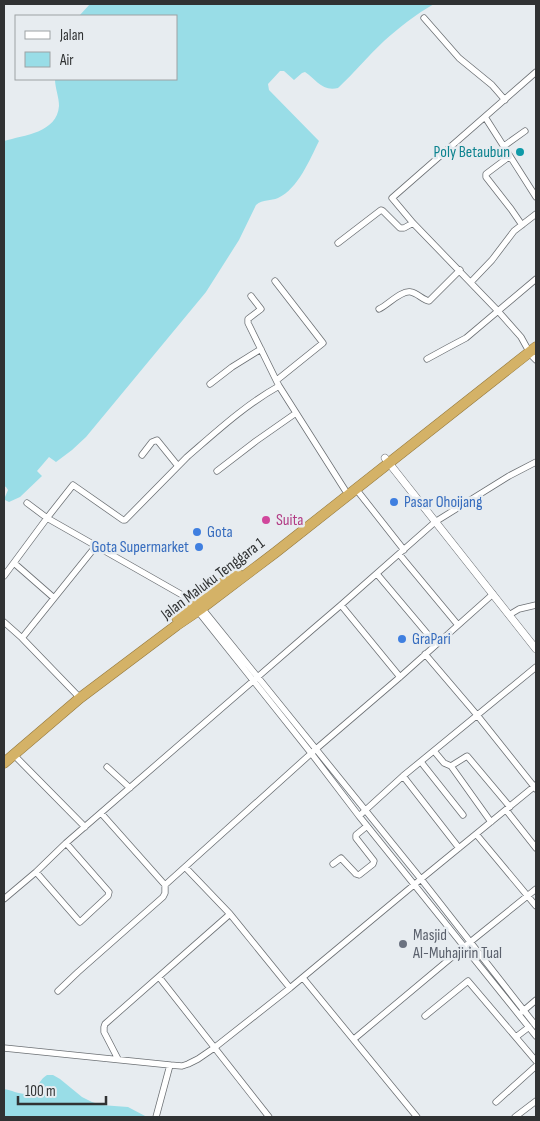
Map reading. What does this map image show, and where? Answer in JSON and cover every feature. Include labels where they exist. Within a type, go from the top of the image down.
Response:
[{"type":"highway","name":"Jalan Maluku Tenggara 1","points":[[4,762],[9,754],[79,696],[177,625],[196,605],[532,351],[536,339]]},
{"type":"street","points":[[424,18],[459,58],[492,85],[505,100]]},
{"type":"street","points":[[532,351],[498,311],[413,223],[392,198],[536,72]]},
{"type":"street","points":[[485,116],[536,197]]},
{"type":"street","points":[[504,146],[525,131]]},
{"type":"street","points":[[510,156],[486,174],[486,177],[522,225]]},
{"type":"street","points":[[529,185],[536,181]]},
{"type":"street","points":[[338,243],[380,210],[384,211],[400,228],[413,223]]},
{"type":"street","points":[[471,282],[514,231],[536,214]]},
{"type":"street","points":[[379,309],[398,296],[409,292],[429,301],[460,270]]},
{"type":"street","points":[[427,359],[466,338],[536,279]]},
{"type":"street","points":[[4,576],[73,485],[125,520],[196,449],[278,383],[323,343],[275,281]]},
{"type":"street","points":[[251,296],[261,309],[248,321],[278,383],[296,414],[350,489],[458,624]]},
{"type":"street","points":[[210,384],[232,367],[262,349]]},
{"type":"street","points":[[218,471],[256,441],[296,414]]},
{"type":"street","points":[[142,455],[152,442],[157,440],[178,466]]},
{"type":"street","points":[[387,461],[536,649]]},
{"type":"street","points":[[4,899],[435,522],[509,476],[536,462]]},
{"type":"street","points":[[27,503],[47,518],[196,605],[316,749],[471,942],[536,1036]]},
{"type":"street","points":[[22,638],[96,546]]},
{"type":"street","points":[[14,563],[54,598]]},
{"type":"street","points":[[377,574],[436,644]]},
{"type":"street","points":[[58,991],[163,896],[165,885],[185,866],[493,594]]},
{"type":"street","points":[[341,605],[400,677]]},
{"type":"street","points":[[509,615],[518,609],[536,605]]},
{"type":"street","points":[[4,622],[79,696]]},
{"type":"street","points":[[4,1048],[170,1065],[182,1066],[188,1064],[214,1048],[303,978],[421,879],[536,787],[425,654]]},
{"type":"street","points":[[359,816],[403,776],[536,667]]},
{"type":"street","points":[[255,678],[359,816],[464,947],[521,1012],[536,1026]]},
{"type":"street","points":[[434,751],[444,764],[451,766],[491,822]]},
{"type":"street","points":[[9,754],[85,827]]},
{"type":"street","points":[[451,766],[461,758],[468,756],[536,848]]},
{"type":"street","points":[[421,762],[463,815]]},
{"type":"street","points":[[107,767],[130,788]]},
{"type":"street","points":[[403,776],[459,848]]},
{"type":"street","points":[[101,813],[165,885]]},
{"type":"street","points":[[333,864],[341,858],[356,874],[360,875],[373,864],[374,861],[356,838],[356,835],[367,826]]},
{"type":"street","points":[[476,834],[536,906]]},
{"type":"street","points":[[36,872],[80,922],[108,896],[109,892],[66,843]]},
{"type":"street","points":[[185,866],[230,914],[290,988]]},
{"type":"street","points":[[354,1039],[536,889]]},
{"type":"street","points":[[118,1059],[104,1032],[105,1024],[230,914]]},
{"type":"street","points":[[159,978],[269,1117]]},
{"type":"street","points":[[303,978],[417,1117]]},
{"type":"street","points":[[425,1016],[468,981],[536,1061]]},
{"type":"street","points":[[521,1012],[536,1000]]},
{"type":"street","points":[[516,1037],[529,1027]]},
{"type":"street","points":[[157,1116],[170,1065]]},
{"type":"street","points":[[496,1102],[536,1066]]},
{"type":"street","points":[[515,1117],[536,1101]]},
{"type":"water","points":[[90,4],[434,4],[408,21],[384,41],[338,88],[323,87],[305,72],[294,80],[284,71],[280,71],[268,84],[269,90],[319,141],[303,173],[285,194],[256,205],[239,240],[206,292],[86,437],[56,462],[49,457],[37,471],[42,476],[20,497],[9,502],[5,500],[8,490],[4,486],[4,141],[38,131],[52,122],[57,115],[59,106],[55,80],[178,80],[178,15],[80,15]]},
{"type":"water","points":[[47,1075],[53,1075],[60,1079],[82,1097],[92,1102],[101,1105],[128,1107],[147,1117],[4,1117],[4,1089],[22,1094],[30,1093],[34,1091]]},
{"type":"place","name":"Poly Betaubun","points":[[520,152]]},
{"type":"place","name":"Pasar Ohoijang","points":[[394,502]]},
{"type":"place","name":"Suita","points":[[266,520]]},
{"type":"place","name":"Gota","points":[[197,532]]},
{"type":"place","name":"Gota Supermarket","points":[[199,547]]},
{"type":"place","name":"GraPari","points":[[402,639]]},
{"type":"place","name":"Masjid Al-Muhajirin Tual","points":[[403,944]]}]
